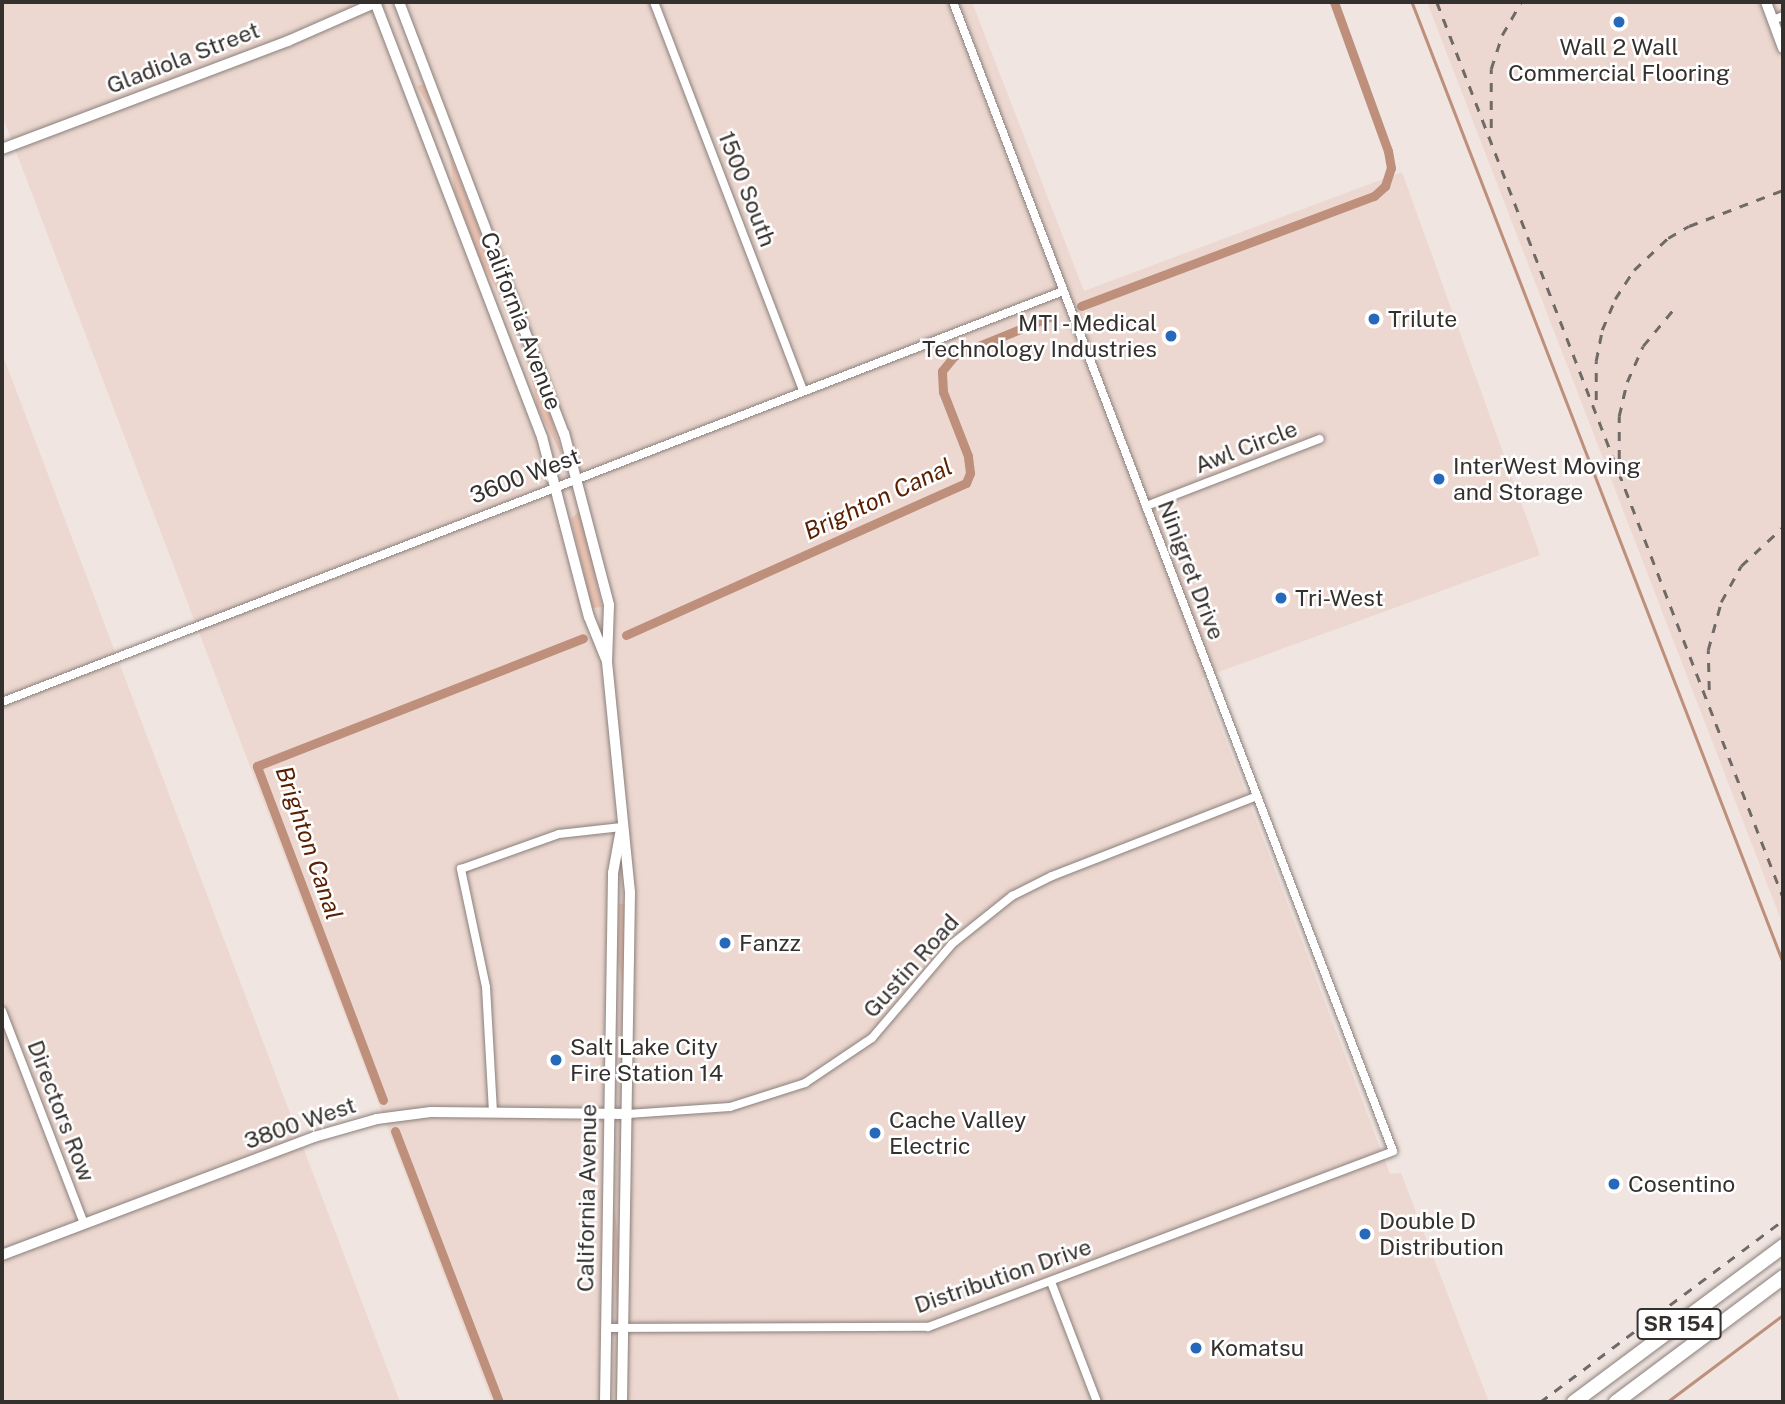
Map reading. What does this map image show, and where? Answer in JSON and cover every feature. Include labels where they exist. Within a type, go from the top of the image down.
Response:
[{"type":"highway","name":"SR 154","points":[[1574,1402],[1783,1246]]},
{"type":"highway","name":"SR 154","points":[[1616,1402],[1783,1277]]},
{"type":"main road","name":"California Avenue","points":[[376,2],[508,342],[557,484],[589,617],[607,662]]},
{"type":"main road","name":"Gladiola Street","points":[[2,149],[288,41],[376,2]]},
{"type":"main road","name":"California Avenue","points":[[399,2],[528,334],[578,476],[609,605],[607,662],[631,899],[622,1402]]},
{"type":"main road","points":[[1766,2],[1778,18],[1783,48]]},
{"type":"main road","points":[[431,146],[452,138]]},
{"type":"main road","points":[[508,342],[528,334]]},
{"type":"main road","name":"California Avenue","points":[[605,1402],[613,873],[622,827]]},
{"type":"main road","name":"3800 West","points":[[2,1255],[354,1124],[412,1113],[628,1114]]},
{"type":"street","name":"1500 South","points":[[654,2],[803,390]]},
{"type":"street","name":"Ninigret Drive","points":[[953,2],[1393,1152]]},
{"type":"street","name":"3600 West","points":[[2,702],[557,484],[1063,291]]},
{"type":"street","name":"Awl Circle","points":[[1146,506],[1320,439]]},
{"type":"street","name":"Gustin Road","points":[[628,1114],[730,1107],[805,1083],[872,1038],[951,944],[1012,896],[1052,876],[1257,796]]},
{"type":"street","points":[[493,1112],[486,987],[461,869],[559,834],[622,827]]},
{"type":"street","name":"Directors Row","points":[[2,1012],[84,1224]]},
{"type":"street","name":"Distribution Drive","points":[[606,1328],[918,1328],[1051,1282],[1393,1152]]},
{"type":"street","points":[[1051,1282],[1097,1402]]},
{"type":"shaded area","points":[[2,2],[972,2],[1084,291],[1402,172],[1540,555],[1202,678],[1390,1174],[1401,1173],[1489,1402],[492,1402],[2,115]]},
{"type":"shaded area","points":[[1427,2],[1783,2],[1783,925]]},
{"type":"shaded area","points":[[424,84],[440,127],[417,86]]},
{"type":"shaded area","points":[[449,152],[516,322],[481,262],[455,192]]},
{"type":"shaded area","points":[[526,349],[545,396],[562,455],[537,407]]},
{"type":"shaded area","points":[[2,353],[209,900],[400,1402],[2,1402]]},
{"type":"shaded area","points":[[581,509],[602,607],[592,608],[571,519]]},
{"type":"shaded area","points":[[619,904],[625,904],[623,984],[618,960]]},
{"type":"shaded area","points":[[614,1209],[619,1242],[617,1308],[613,1257]]},
{"type":"waterway","name":"Brighton Canal","points":[[1081,306],[1374,196],[1385,186],[1391,168],[1388,151],[1334,2]]},
{"type":"waterway","points":[[1412,2],[1783,962]]},
{"type":"waterway","name":"Brighton Canal","points":[[626,635],[966,483],[970,473],[968,456],[943,392],[942,371],[954,356],[1052,316]]},
{"type":"waterway","name":"Brighton Canal","points":[[383,1100],[257,766],[583,638]]},
{"type":"waterway","name":"Brighton Canal","points":[[395,1131],[499,1402]]},
{"type":"waterway","points":[[1667,1402],[1783,1315]]},
{"type":"railway","points":[[1437,2],[1783,897]]},
{"type":"railway","points":[[1491,128],[1491,69],[1502,35],[1521,2]]},
{"type":"railway","points":[[1596,400],[1596,361],[1602,330],[1615,299],[1634,270],[1668,238],[1689,226],[1783,190]]},
{"type":"railway","points":[[1619,459],[1619,416],[1627,382],[1643,346],[1673,310]]},
{"type":"railway","points":[[1709,690],[1708,650],[1721,602],[1741,566],[1783,527]]},
{"type":"railway","points":[[1540,1402],[1783,1220]]},
{"type":"place","name":"Wall 2 Wall Commercial Flooring","points":[[1619,22]]},
{"type":"place","name":"Trilute","points":[[1374,319]]},
{"type":"place","name":"MTI - Medical Technology Industries","points":[[1171,336]]},
{"type":"place","name":"InterWest Moving and Storage","points":[[1439,479]]},
{"type":"place","name":"Tri-West","points":[[1281,598]]},
{"type":"place","name":"Fanzz","points":[[725,943]]},
{"type":"place","name":"Salt Lake City Fire Station 14","points":[[556,1060]]},
{"type":"place","name":"Cache Valley Electric","points":[[875,1133]]},
{"type":"place","name":"Cosentino","points":[[1614,1184]]},
{"type":"place","name":"Double D Distribution","points":[[1365,1234]]},
{"type":"place","name":"Komatsu","points":[[1196,1348]]}]
